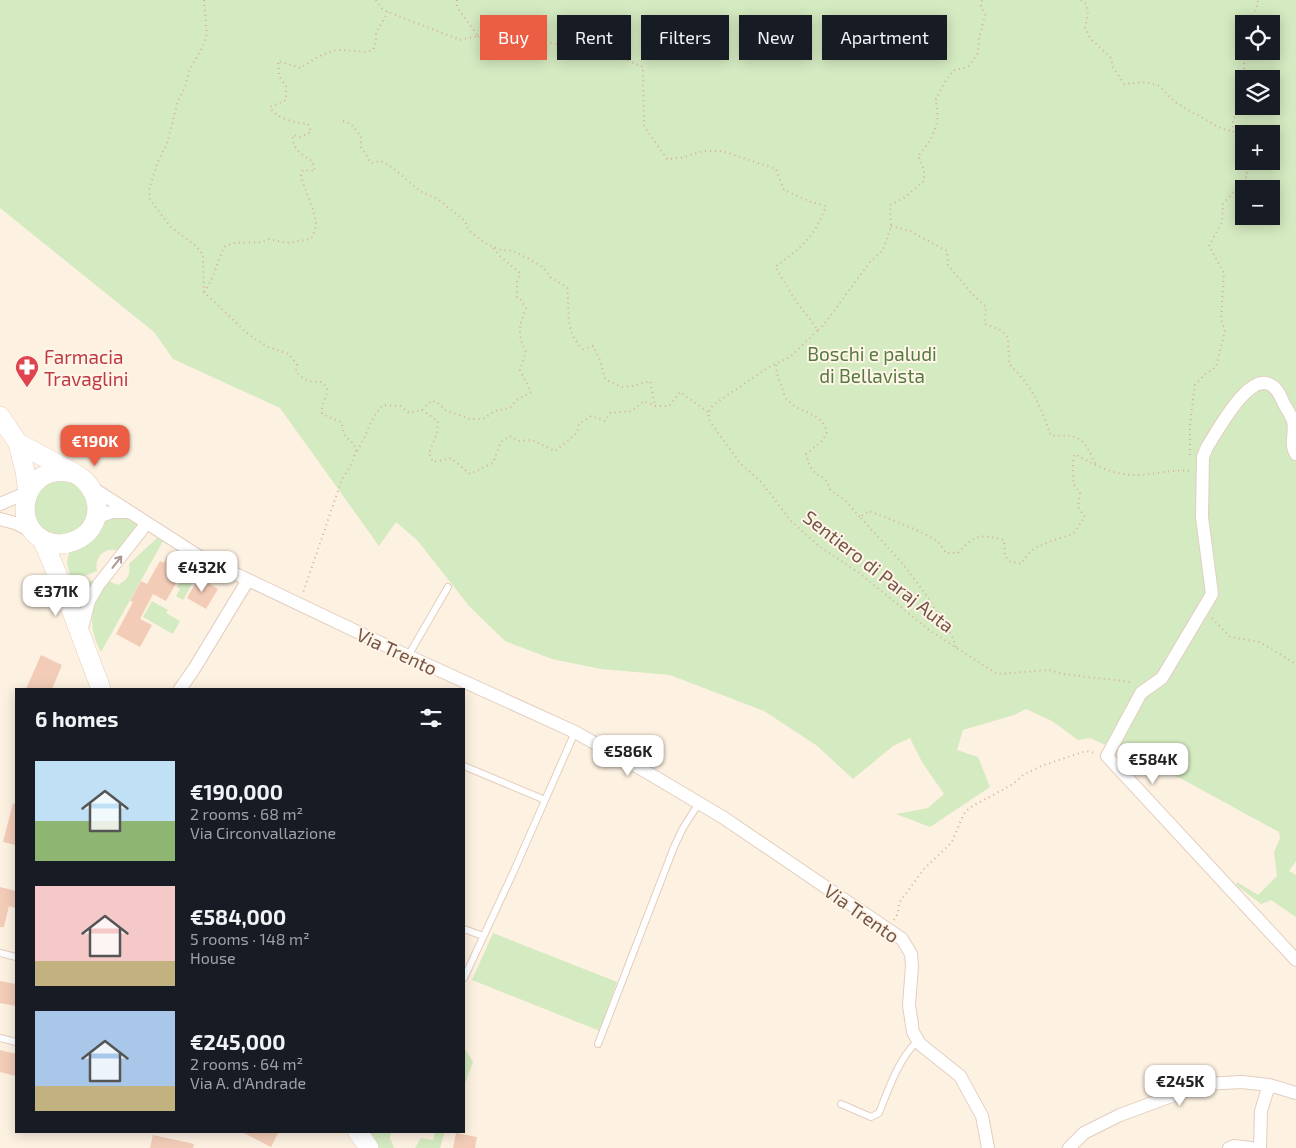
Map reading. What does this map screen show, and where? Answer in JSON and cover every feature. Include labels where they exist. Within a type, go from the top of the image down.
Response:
[{"type":"main road","points":[[0,416],[18,443],[28,492]]},
{"type":"main road","points":[[18,443],[76,474],[91,487],[97,502],[96,518],[86,534],[71,542],[56,544],[38,535]]},
{"type":"main road","points":[[76,474],[67,472],[49,473],[33,484],[25,500],[26,517],[38,535],[63,588],[101,688]]},
{"type":"main road","points":[[63,588],[60,563],[71,542]]},
{"type":"main road","points":[[358,1133],[369,1148]]},
{"type":"street","points":[[1296,454],[1293,450],[1294,422],[1276,389],[1270,384],[1262,382],[1253,386],[1244,394],[1206,447],[1203,457],[1202,517],[1212,594],[1162,678],[1141,693],[1107,756],[1296,960]]},
{"type":"street","name":"Via Trento","points":[[91,487],[200,557],[408,656],[575,732],[699,803],[889,930],[902,939],[911,954],[910,1005],[913,1032],[918,1040]]},
{"type":"street","points":[[0,504],[28,492]]},
{"type":"street","points":[[96,518],[112,512],[131,512]]},
{"type":"street","points":[[0,519],[15,523],[38,535]]},
{"type":"street","points":[[80,635],[88,601],[147,523]]},
{"type":"street","points":[[181,688],[248,580]]},
{"type":"street","points":[[918,1040],[920,1044],[960,1076],[982,1116],[988,1148]]},
{"type":"street","points":[[1069,1148],[1084,1133],[1120,1114],[1204,1084],[1242,1082],[1269,1085],[1296,1093]]},
{"type":"street","points":[[1260,1148],[1261,1111],[1269,1085]]},
{"type":"street","points":[[1229,1148],[1234,1146],[1251,1148]]},
{"type":"lane","points":[[408,656],[448,587]]},
{"type":"lane","points":[[465,976],[575,732]]},
{"type":"lane","points":[[465,766],[545,800]]},
{"type":"lane","points":[[598,1044],[674,847],[683,828],[699,803]]},
{"type":"lane","points":[[465,929],[483,936]]},
{"type":"lane","points":[[0,953],[15,957]]},
{"type":"lane","points":[[0,1038],[15,1042]]},
{"type":"lane","points":[[841,1104],[871,1117],[879,1113],[888,1089],[908,1049],[918,1040]]},
{"type":"path","points":[[204,0],[207,34],[202,48],[189,70],[185,87],[178,101],[166,143],[149,190],[150,200],[171,227],[198,247],[203,255],[204,292],[248,334],[268,347],[289,354],[301,378],[310,382],[322,382],[328,388],[327,396],[322,404],[322,414],[341,422],[345,436],[354,444],[355,453]]},
{"type":"path","points":[[376,0],[383,10],[460,40],[478,36]]},
{"type":"path","points":[[457,0],[457,8],[478,36],[504,56],[532,40],[581,48],[599,48],[643,67],[644,126],[667,159],[681,158],[703,151],[722,152],[776,169],[784,190],[811,202],[826,206],[820,225],[804,245],[775,267],[798,304],[818,330]]},
{"type":"path","points":[[422,410],[438,422],[437,434],[429,453],[433,462],[451,458],[470,474],[492,463],[501,442],[510,436],[518,442],[532,440],[555,451],[577,433],[579,424],[591,416],[605,421],[610,413],[632,411],[644,401],[655,406],[669,406],[680,392],[708,412],[713,405],[776,363],[791,356],[825,323],[870,262],[883,250],[891,226],[890,205],[904,198],[924,181],[924,170],[918,156],[934,133],[937,121],[935,101],[954,70],[968,67],[978,53],[979,38],[985,15],[980,6],[982,0]]},
{"type":"path","points":[[1081,0],[1086,4],[1088,14],[1085,28],[1090,38],[1111,58],[1113,67],[1124,84],[1146,82],[1158,86],[1175,102],[1222,129],[1233,131]]},
{"type":"path","points":[[1253,15],[1258,0]]},
{"type":"path","points":[[204,292],[211,283],[224,247],[234,242],[263,242],[269,239],[288,243],[311,239],[316,226],[301,175],[303,170],[315,171],[312,161],[294,147],[292,140],[293,136],[300,137],[311,132],[308,124],[278,116],[272,111],[270,106],[286,100],[286,86],[278,76],[278,61],[301,68],[334,50],[368,52],[373,50],[376,33],[388,12]]},
{"type":"path","points":[[1235,134],[1233,131],[1233,119],[1236,115]]},
{"type":"path","points":[[343,122],[351,124],[360,136],[361,147],[371,163],[381,161],[393,168],[420,191],[439,200],[466,221],[468,230],[484,243],[501,250],[513,251],[543,267],[551,278],[567,288],[570,308],[567,318],[575,341],[583,349],[593,346],[600,360],[605,379],[621,387],[650,381],[655,406]]},
{"type":"path","points":[[1190,460],[1190,423],[1196,385],[1204,375],[1216,367],[1225,331],[1221,320],[1224,273],[1209,246],[1222,222],[1223,204],[1247,176],[1247,170]]},
{"type":"path","points":[[891,226],[910,231],[948,251],[948,265],[971,293],[986,307],[985,324],[1001,330],[1008,338],[1009,364],[1033,392],[1042,408],[1051,436],[1070,435],[1078,437],[1084,442],[1096,465]]},
{"type":"path","points":[[299,604],[342,479],[364,440],[375,414],[383,405],[400,406],[409,413],[422,410],[431,401],[437,402],[445,410],[470,419],[483,419],[495,411],[510,408],[515,401],[531,392],[520,370],[526,352],[520,340],[520,323],[526,308],[517,297],[517,282],[520,273],[500,256],[491,245]]},
{"type":"path","points":[[776,363],[779,381],[786,398],[796,406],[818,417],[826,424],[827,432],[822,441],[806,454],[811,470],[818,477],[825,478],[831,491],[845,500],[902,563],[927,596],[953,638],[956,647]]},
{"type":"path","name":"Sentiero di Paraj Auta","points":[[708,412],[711,424],[740,463],[762,483],[791,521],[818,546],[858,572],[930,630],[997,674],[1049,670],[1063,674],[1131,682],[1141,693]]},
{"type":"path","points":[[860,517],[869,511],[882,516],[928,536],[938,542],[946,553],[958,553],[969,541],[985,535],[1004,540],[1005,556],[1009,561],[1021,564],[1035,548],[1051,540],[1073,534],[1085,517],[1078,507],[1080,493],[1073,483],[1072,460],[1075,454],[1107,470],[1133,475],[1176,470],[1190,471]]},
{"type":"path","points":[[1190,466],[1192,476]]},
{"type":"path","points":[[1202,610],[1217,622],[1230,637],[1260,642],[1296,664]]},
{"type":"path","points":[[889,930],[898,913],[899,903],[924,869],[952,842],[961,820],[971,807],[1041,766],[1086,752],[1107,756]]},
{"type":"green space","name":"Boschi e paludi di Bellavista","points":[[0,0],[1296,0],[1296,861],[1289,871],[1296,875],[1296,917],[1271,900],[1261,904],[1236,885],[1237,882],[1258,895],[1277,876],[1274,852],[1280,838],[1279,832],[1180,778],[1090,738],[1078,740],[1052,721],[1026,709],[1014,715],[963,730],[957,750],[978,757],[990,787],[930,827],[896,814],[928,808],[944,794],[922,762],[910,738],[893,746],[853,779],[816,745],[764,711],[670,675],[601,669],[552,659],[505,641],[469,606],[417,540],[396,522],[379,546],[280,408],[173,359],[154,332],[0,208]]},
{"type":"green space","points":[[50,479],[75,481],[91,504],[81,531],[55,537],[35,523],[33,497]]},
{"type":"green space","points":[[113,518],[128,519],[139,525],[119,551],[105,551],[99,557],[97,571],[71,581],[67,562],[69,553],[106,520]]},
{"type":"green space","points":[[157,538],[163,541],[101,652],[93,633],[92,615],[102,590],[108,581],[118,585],[124,581],[130,571],[129,564]]},
{"type":"green space","points":[[182,556],[202,567],[183,600],[176,596],[180,589],[177,587],[189,566],[179,560]]},
{"type":"green space","points":[[98,578],[84,598],[79,614],[71,589]]},
{"type":"green space","points":[[152,601],[168,610],[166,613],[180,621],[173,634],[143,617]]},
{"type":"green space","points":[[493,933],[617,982],[600,1031],[472,980]]},
{"type":"green space","points":[[465,1049],[473,1062],[465,1083]]},
{"type":"green space","points":[[370,1133],[391,1133],[390,1138],[394,1148],[379,1148]]},
{"type":"green space","points":[[435,1133],[444,1133],[440,1148],[415,1148],[421,1138],[433,1140]]},
{"type":"building","points":[[167,557],[185,567],[166,601],[153,594],[140,619],[152,625],[140,647],[116,634],[133,602],[130,601],[141,581],[147,584],[160,561],[164,563]]},
{"type":"building","points":[[199,577],[218,589],[206,609],[187,598]]},
{"type":"building","points":[[41,655],[62,665],[52,688],[26,688]]},
{"type":"building","points":[[13,803],[15,804],[15,845],[3,842]]},
{"type":"building","points":[[0,887],[15,891],[15,908],[9,906],[4,927],[0,927]]},
{"type":"building","points":[[0,981],[15,984],[15,1006],[0,1003]]},
{"type":"building","points":[[0,1050],[15,1054],[15,1076],[0,1072]]},
{"type":"building","points":[[244,1133],[278,1133],[271,1147]]},
{"type":"building","points":[[456,1133],[477,1137],[475,1148],[453,1148]]},
{"type":"building","points":[[153,1135],[194,1144],[193,1148],[150,1148]]},
{"type":"place","name":"Farmacia Travaglini","points":[[27,388]]}]
